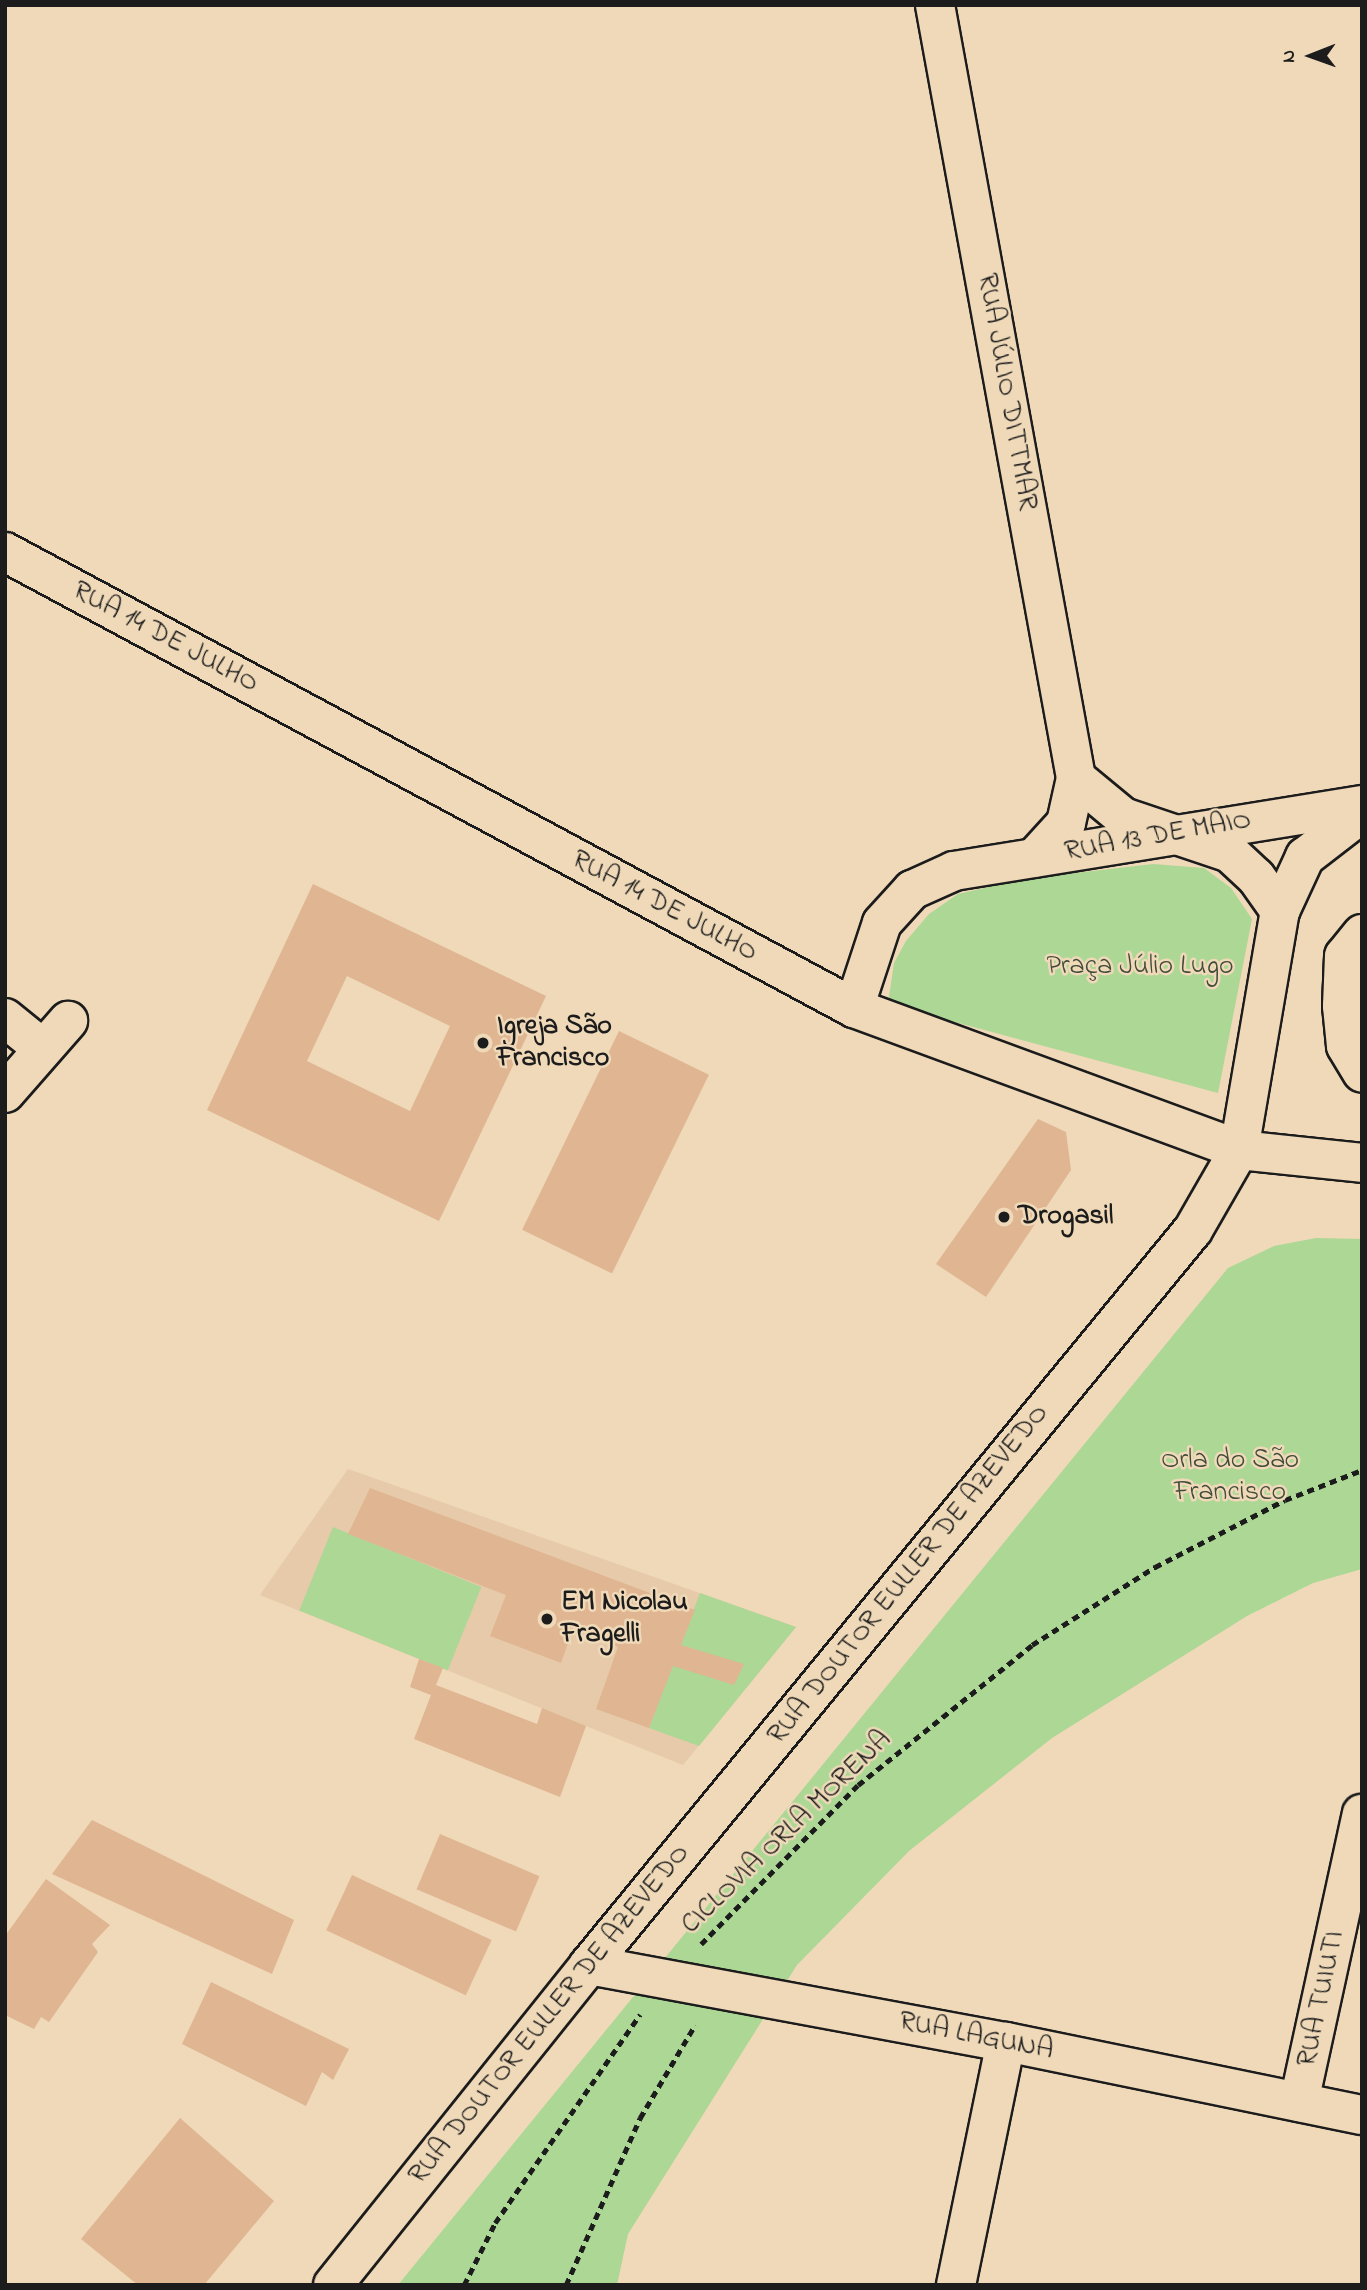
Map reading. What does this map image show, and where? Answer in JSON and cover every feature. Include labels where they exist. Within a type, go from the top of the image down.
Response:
[{"type":"street","name":"RUA JÚLIO DITTMAR","points":[[935,5],[1076,778],[1066,823],[1034,858]]},
{"type":"street","name":"RUA 14 DE JULHO","points":[[5,552],[854,1008],[1238,1150],[1362,1163]]},
{"type":"street","points":[[1076,778],[1123,817],[1230,853],[1256,877],[1280,911]]},
{"type":"street","name":"RUA 13 DE MAIO","points":[[854,1008],[882,923],[912,890],[954,871],[1173,832],[1362,805]]},
{"type":"street","name":"RUA DOUTOR EULLER DE AZEVEDO","points":[[333,2285],[589,1965],[1193,1230],[1238,1150],[1280,911],[1305,857],[1362,813]]},
{"type":"street","points":[[1362,934],[1344,956],[1342,1006],[1346,1046],[1362,1073]]},
{"type":"street","points":[[5,1018],[55,1035],[5,1093]]},
{"type":"street","name":"RUA TUIUTI","points":[[1299,2102],[1362,1814]]},
{"type":"street","name":"RUA LAGUNA","points":[[589,1965],[1006,2042],[1362,2115]]},
{"type":"street","points":[[956,2285],[1006,2042]]},
{"type":"path","name":"CICLOVIA ORLA MORENA","points":[[464,2285],[495,2223],[666,1979],[858,1785],[1032,1645],[1154,1567],[1285,1500],[1362,1470]]},
{"type":"path","points":[[566,2285],[640,2118],[717,1989]]},
{"type":"shaded area","name":"EM Nicolau Fragelli","points":[[348,1469],[796,1627],[683,1765],[260,1595]]},
{"type":"green space","name":"Praça Júlio Lugo","points":[[1153,864],[1204,868],[1231,888],[1252,919],[1218,1093],[888,1004],[894,963],[906,941],[929,914],[958,894],[1024,879]]},
{"type":"green space","name":"Orla do São Francisco","points":[[1316,1238],[1362,1239],[1362,1569],[1313,1583],[1247,1616],[1052,1738],[909,1851],[797,1965],[628,2234],[617,2285],[398,2285],[1228,1268],[1274,1246]]},
{"type":"green space","points":[[333,1527],[481,1587],[448,1670],[299,1610]]},
{"type":"green space","points":[[700,1593],[796,1627],[699,1746],[649,1728]]},
{"type":"building","name":"Igreja São Francisco","points":[[313,884],[546,996],[439,1221],[207,1110]],"holes":[[[347,976],[450,1026],[410,1111],[307,1061]]]},
{"type":"building","points":[[619,1031],[709,1075],[612,1273],[522,1230]]},
{"type":"building","name":"Drogasil","points":[[1038,1119],[1066,1132],[1071,1170],[986,1297],[936,1264]]},
{"type":"building","points":[[370,1488],[695,1610],[681,1645],[744,1664],[734,1685],[673,1666],[649,1728],[596,1709],[618,1647],[573,1629],[561,1663],[490,1636],[506,1595],[348,1534]]},
{"type":"building","points":[[419,1659],[443,1668],[436,1685],[537,1724],[542,1708],[586,1726],[560,1797],[414,1739],[431,1695],[410,1687]]},
{"type":"building","points":[[92,1820],[294,1920],[272,1974],[52,1874]]},
{"type":"building","points":[[440,1834],[539,1876],[516,1931],[417,1889]]},
{"type":"building","points":[[352,1875],[492,1940],[466,1995],[326,1930]]},
{"type":"building","points":[[46,1879],[110,1925],[92,1944],[98,1952],[49,2022],[41,2017],[34,2029],[5,2015],[5,1936]]},
{"type":"building","points":[[211,1982],[349,2049],[333,2080],[322,2072],[306,2106],[182,2044]]},
{"type":"building","points":[[180,2118],[274,2201],[204,2285],[138,2285],[81,2239]]},
{"type":"place","name":"Igreja São Francisco","points":[[483,1043]]},
{"type":"place","name":"Drogasil","points":[[1004,1217]]},
{"type":"place","name":"EM Nicolau Fragelli","points":[[547,1619]]}]
